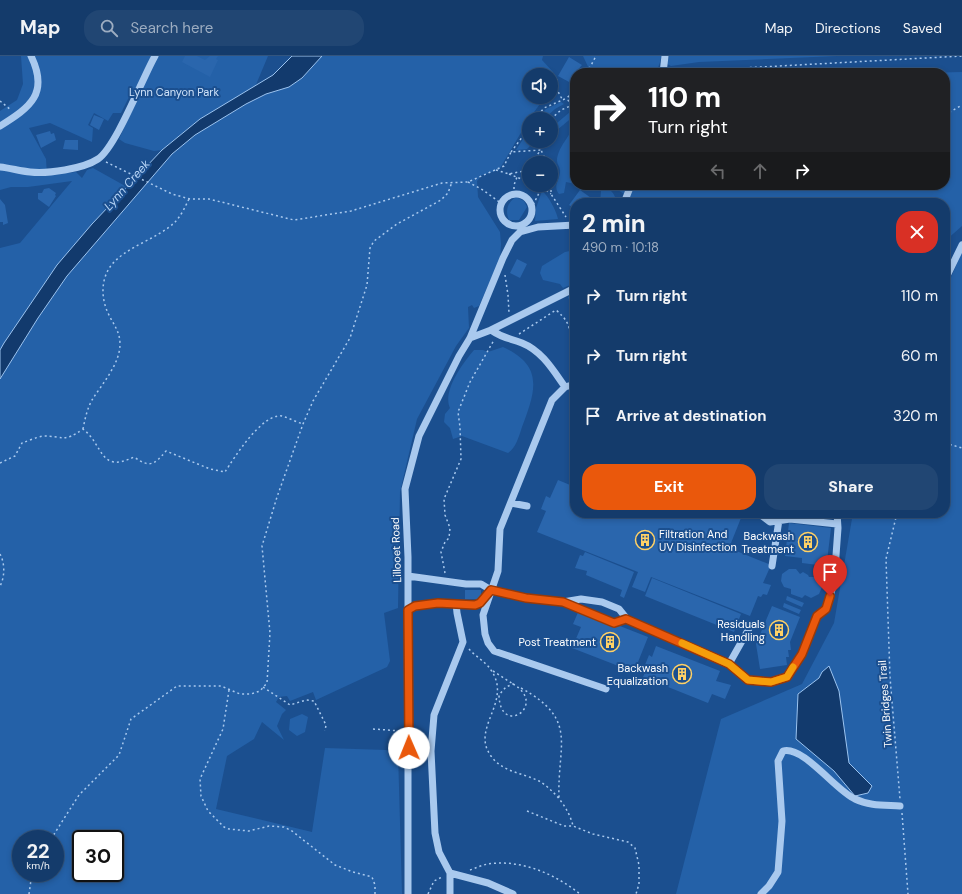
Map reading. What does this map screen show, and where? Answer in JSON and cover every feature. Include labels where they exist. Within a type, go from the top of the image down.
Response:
[{"type":"street","points":[[0,126],[20,112],[35,96],[38,88],[39,76],[31,56]]},
{"type":"street","points":[[0,167],[30,172],[45,172],[78,167],[99,159],[111,144],[155,56]]},
{"type":"street","points":[[664,68],[665,56]]},
{"type":"street","points":[[519,229],[528,220],[531,209],[529,201],[514,194],[507,196],[502,204],[502,219],[509,226],[519,229],[570,224]]},
{"type":"street","name":"Lillooet Road","points":[[408,894],[408,576],[405,489],[419,436],[459,356],[470,338],[503,258],[519,229]]},
{"type":"street","points":[[950,270],[962,245]]},
{"type":"street","points":[[470,338],[491,330],[570,290]]},
{"type":"street","points":[[491,330],[503,338],[522,343],[541,354],[565,387]]},
{"type":"street","points":[[570,386],[565,387],[552,400],[500,529],[498,571],[483,615],[485,634],[488,643],[494,651],[606,689]]},
{"type":"street","points":[[511,502],[527,506]]},
{"type":"street","points":[[765,518],[770,522],[790,519],[837,524]]},
{"type":"street","points":[[408,576],[466,584],[481,584],[491,590],[526,598],[563,602],[582,599],[602,602],[619,609],[626,619],[729,664],[748,680],[771,682],[787,677],[802,654],[817,616],[826,609],[834,583],[837,518]]},
{"type":"street","points":[[772,566],[779,520]]},
{"type":"street","points":[[408,610],[428,604],[456,603],[475,605],[480,603],[491,590]]},
{"type":"street","points":[[563,602],[614,623],[626,619]]},
{"type":"street","points":[[450,894],[450,873],[439,852],[435,833],[431,751],[434,715],[464,642],[456,603]]},
{"type":"street","points":[[729,664],[751,625]]},
{"type":"street","points":[[761,894],[770,886],[778,872],[782,822],[778,761],[783,751],[792,750],[797,753],[818,768],[838,788],[856,800],[868,804],[900,806]]},
{"type":"street","points":[[450,873],[488,883],[513,894]]},
{"type":"path","points":[[590,68],[596,56]]},
{"type":"path","points":[[736,68],[962,56]]},
{"type":"path","points":[[558,92],[562,100]]},
{"type":"path","points":[[541,112],[544,108],[567,98],[570,95]]},
{"type":"path","points":[[567,98],[570,104]]},
{"type":"path","points":[[0,101],[12,110],[20,112]]},
{"type":"path","points":[[950,112],[962,105]]},
{"type":"path","points":[[558,113],[570,106]]},
{"type":"path","points":[[99,159],[159,189],[190,199],[209,199],[294,220],[351,212],[419,189],[452,182],[468,182],[504,166],[511,152],[522,137]]},
{"type":"path","points":[[511,152],[541,150]]},
{"type":"path","points":[[536,156],[541,150]]},
{"type":"path","points":[[541,150],[544,156]]},
{"type":"path","points":[[496,170],[522,179]]},
{"type":"path","points":[[510,174],[522,171]]},
{"type":"path","points":[[514,194],[514,185],[517,177]]},
{"type":"path","points":[[57,830],[79,795],[119,755],[131,719],[177,686],[221,686],[240,694],[251,694],[260,691],[267,683],[269,672],[270,633],[262,546],[277,497],[303,424],[313,401],[350,338],[367,286],[370,253],[374,241],[397,224],[441,200],[448,193],[452,182]]},
{"type":"path","points":[[468,182],[484,190],[502,204]]},
{"type":"path","points":[[531,209],[540,192]]},
{"type":"path","points":[[547,192],[570,221]]},
{"type":"path","points":[[0,463],[15,456],[22,442],[43,436],[61,439],[71,437],[83,429],[85,415],[108,376],[120,346],[116,328],[107,312],[103,295],[105,275],[111,265],[175,222],[190,199]]},
{"type":"path","points":[[504,273],[510,310],[507,322]]},
{"type":"path","points":[[516,336],[556,310],[566,318],[570,328]]},
{"type":"path","points":[[445,575],[441,552],[448,538],[450,528],[445,515],[444,499],[461,459],[458,412],[470,382],[494,340],[491,330]]},
{"type":"path","points":[[494,340],[503,338]]},
{"type":"path","points":[[83,429],[92,436],[102,455],[109,462],[117,463],[134,457],[144,464],[153,464],[166,451],[210,469],[225,472],[243,444],[268,420],[281,416],[303,424]]},
{"type":"path","points":[[950,444],[962,448]]},
{"type":"path","name":"Twin Bridges Trail","points":[[896,518],[886,559],[890,677],[908,894]]},
{"type":"path","points":[[0,554],[4,567],[0,586]]},
{"type":"path","points":[[464,642],[491,670],[538,698],[552,711],[558,722],[562,738],[559,798]]},
{"type":"path","points":[[491,670],[499,695],[499,704],[502,711],[509,716],[515,716],[523,713],[526,707],[526,698],[521,688]]},
{"type":"path","points":[[513,684],[506,687],[499,695],[486,729],[484,742],[491,756],[505,768],[539,782],[559,798],[572,818],[573,826]]},
{"type":"path","points":[[263,687],[290,705],[306,700],[314,701],[326,725],[325,731]]},
{"type":"path","points":[[229,690],[223,729],[200,779],[201,796],[208,811],[229,829],[249,831],[276,825],[292,831],[335,865],[353,872],[372,876],[375,885],[375,894]]},
{"type":"path","points":[[373,729],[409,732]]},
{"type":"path","points":[[527,811],[564,826],[573,826],[593,834],[628,842],[635,848],[639,865],[639,884],[636,894]]},
{"type":"path","points":[[466,870],[488,864],[514,864],[550,874],[569,885],[580,894]]},
{"type":"path","points":[[428,894],[434,881],[450,873]]},
{"type":"path","points":[[29,894],[31,882]]},
{"type":"green space","name":"Lynn Canyon Park","points":[[21,56],[268,56],[255,87],[200,119],[162,150],[154,151],[125,143],[119,139],[138,98],[130,95],[121,113],[113,113],[108,121],[94,113],[88,125],[93,128],[92,142],[50,123],[29,128],[46,159],[47,175],[76,172],[82,178],[87,170],[93,168],[127,187],[57,265],[0,350],[0,248],[20,243],[72,181],[28,187],[11,187],[0,190],[0,111],[17,100],[23,84]]},
{"type":"green space","points":[[322,56],[543,56],[542,60],[549,68],[522,68],[522,104],[540,104],[534,112],[522,112],[522,131],[499,170],[482,175],[477,181],[478,197],[500,232],[500,258],[479,306],[474,308],[472,305],[468,307],[469,328],[456,346],[417,419],[400,492],[398,608],[384,613],[390,661],[387,667],[316,700],[313,692],[290,701],[287,696],[279,697],[276,702],[286,710],[282,714],[277,726],[284,740],[262,722],[254,739],[227,756],[216,809],[312,832],[325,748],[386,750],[398,752],[402,894],[0,894],[0,379],[38,318],[67,276],[172,153],[195,135],[246,104],[266,94],[289,87],[302,78]]},
{"type":"green space","points":[[583,56],[662,56],[658,68],[589,68]]},
{"type":"green space","points":[[669,56],[837,56],[699,62],[671,66],[667,64]]},
{"type":"green space","points":[[950,72],[962,72],[962,226],[950,237],[950,198],[627,198],[618,190],[950,190]]},
{"type":"green space","points":[[561,102],[564,104],[552,112],[543,112],[546,109]]},
{"type":"green space","points":[[570,112],[570,119],[558,129],[558,122]]},
{"type":"green space","points":[[570,133],[570,183],[566,182],[564,193],[559,194],[558,192],[560,173],[558,164],[559,151]]},
{"type":"green space","points":[[522,141],[522,148],[528,148],[527,149],[516,150]]},
{"type":"green space","points":[[610,190],[616,198],[600,198],[601,191]]},
{"type":"green space","points":[[542,192],[543,192],[552,204],[558,219],[535,221],[536,208]]},
{"type":"green space","points":[[516,197],[524,201],[527,207],[519,220],[509,220],[507,210],[511,202]]},
{"type":"green space","points":[[570,251],[570,285],[563,288],[560,284],[543,280],[540,273],[542,266],[565,252]]},
{"type":"green space","points":[[962,252],[962,894],[676,894],[721,719],[802,684],[834,623],[852,518],[950,518],[950,280]]},
{"type":"green space","points":[[503,347],[516,354],[526,363],[531,371],[533,381],[533,391],[527,414],[517,442],[508,453],[462,436],[453,439],[450,428],[444,422],[445,414],[450,408],[448,401],[451,386],[459,370],[469,356],[474,350],[483,350],[488,352]]},
{"type":"green space","points":[[302,714],[308,717],[305,732],[297,736],[289,730],[290,719]]},
{"type":"shaded area","points":[[292,56],[322,56],[302,78],[289,87],[266,94],[246,104],[195,135],[172,154],[67,276],[38,318],[0,379],[0,350],[4,343],[57,265],[92,224],[162,150],[200,119],[273,75]]},
{"type":"shaded area","points":[[829,666],[839,691],[849,763],[872,786],[868,793],[855,796],[834,771],[796,739],[798,694],[819,678],[822,672]]},
{"type":"building","points":[[185,56],[197,56],[205,60],[210,56],[218,56],[216,59],[218,60],[210,77],[182,62]]},
{"type":"building","points":[[569,57],[582,65],[579,68],[570,68],[570,82],[558,76]]},
{"type":"building","points":[[94,115],[104,119],[99,130],[90,125]]},
{"type":"building","points":[[50,131],[51,134],[54,133],[56,140],[41,148],[36,135]]},
{"type":"building","points":[[65,140],[78,140],[78,150],[63,149]]},
{"type":"building","points":[[49,188],[56,193],[56,196],[49,207],[38,199],[38,193],[42,193],[44,189]]},
{"type":"building","points":[[580,190],[591,198],[574,198]]},
{"type":"building","points":[[0,199],[5,205],[8,223],[3,225],[3,222],[0,222]]},
{"type":"building","points":[[517,259],[527,264],[520,278],[510,273]]},
{"type":"building","name":"Filtration And UV Disinfection","points":[[558,480],[570,485],[570,518],[741,518],[729,548],[771,565],[763,583],[771,585],[767,595],[763,594],[761,597],[758,596],[750,616],[651,577],[645,592],[632,587],[638,572],[537,532],[546,511],[541,509],[546,496],[550,498]]},
{"type":"building","name":"Backwash Treatment","points":[[789,523],[831,528],[827,561],[819,560],[818,565],[802,563],[802,558],[785,556]]},
{"type":"building","points":[[585,552],[634,572],[624,598],[620,596],[622,590],[586,575],[587,571],[575,568],[580,555],[583,556]]},
{"type":"building","points":[[789,569],[796,569],[800,574],[803,572],[809,577],[817,577],[822,587],[819,594],[811,598],[805,595],[802,598],[791,594],[791,589],[784,587],[781,581],[782,574]]},
{"type":"building","points":[[652,578],[741,614],[734,632],[645,596]]},
{"type":"building","points":[[465,590],[481,590],[481,599],[465,599]]},
{"type":"building","points":[[787,596],[804,603],[802,607],[786,600]]},
{"type":"building","points":[[784,603],[801,610],[799,614],[783,607]]},
{"type":"building","name":"Residuals Handling","points":[[772,606],[800,617],[790,642],[791,650],[788,650],[789,657],[786,657],[787,665],[760,669],[756,644]]},
{"type":"building","name":"Post Treatment","points":[[579,610],[648,637],[634,672],[572,648],[581,627],[573,624]]},
{"type":"building","name":"Backwash Equalization","points":[[656,646],[720,671],[716,681],[731,685],[725,699],[712,694],[708,703],[643,677],[648,666],[645,665],[649,655],[652,657]]},
{"type":"slow traffic","points":[[682,643],[729,664],[748,680],[771,682],[787,677],[793,667]]},
{"type":"place","name":"Filtration And UV Disinfection","points":[[645,540]]},
{"type":"place","name":"Backwash Treatment","points":[[808,542]]},
{"type":"place","name":"Residuals Handling","points":[[779,630]]},
{"type":"place","name":"Post Treatment","points":[[610,642]]},
{"type":"place","name":"Backwash Equalization","points":[[682,674]]},
{"type":"route","points":[[409,748],[408,610],[415,606],[438,603],[475,605],[480,603],[491,590],[526,598],[563,602],[614,623],[626,619],[729,664],[748,680],[771,682],[787,677],[802,654],[817,616],[826,609],[830,596]]},
{"type":"water label","name":"Lynn Creek","points":[[127,185]]}]
